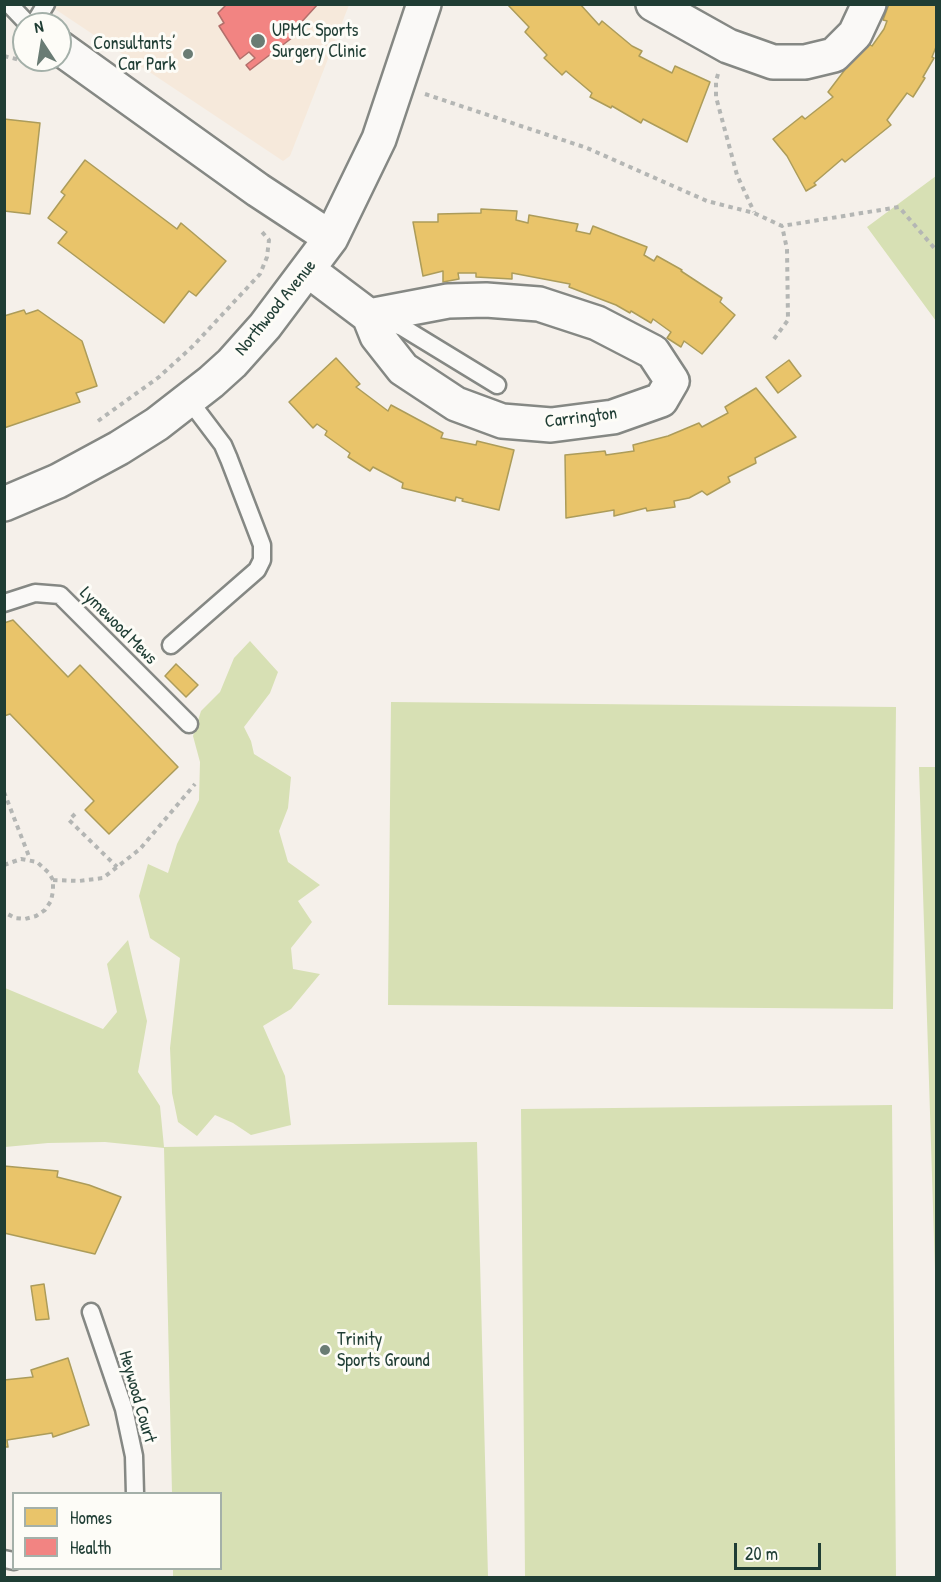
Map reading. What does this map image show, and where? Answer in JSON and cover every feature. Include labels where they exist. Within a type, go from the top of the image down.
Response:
[{"type":"street","name":"Northwood Avenue","points":[[4,504],[58,481],[119,448],[157,424],[232,363],[265,326],[331,238],[379,139],[423,4]]},
{"type":"street","points":[[653,4],[684,13],[728,46],[773,62],[805,62],[834,55],[855,34],[869,4]]},
{"type":"street","points":[[72,57],[258,190],[331,238]]},
{"type":"street","name":"Carrington","points":[[308,270],[372,323],[377,336],[403,369],[456,404],[502,421],[551,425],[613,417],[661,400],[672,381],[653,352],[597,323],[539,304],[486,300],[448,301],[372,323]]},
{"type":"lane","points":[[372,323],[390,323],[402,327],[497,386]]},
{"type":"lane","points":[[171,645],[257,570],[262,560],[262,545],[230,459],[217,436],[189,400]]},
{"type":"lane","name":"Lymewood Mews","points":[[4,603],[35,593],[60,595],[189,724]]},
{"type":"lane","name":"Heywood Court","points":[[91,1312],[124,1409],[134,1456],[135,1492]]},
{"type":"path","points":[[728,46],[716,81],[716,97],[737,175],[754,213]]},
{"type":"path","points":[[422,93],[587,148],[707,201],[754,213],[782,226],[899,207],[936,250]]},
{"type":"path","points":[[774,339],[788,320],[787,249],[782,226]]},
{"type":"path","points":[[94,424],[159,376],[193,346],[260,274],[267,258],[269,240],[261,232]]},
{"type":"path","points":[[53,880],[79,881],[103,878],[141,849],[195,784]]},
{"type":"path","points":[[4,792],[30,859]]},
{"type":"path","points":[[75,813],[69,820],[117,867]]},
{"type":"path","points":[[4,865],[13,860],[30,859],[44,866],[53,880],[51,902],[36,916],[25,919],[15,918],[4,912]]},
{"type":"shaded area","points":[[49,5],[349,5],[290,156],[283,161],[72,20],[72,12],[60,12]]},
{"type":"green space","points":[[936,176],[936,321],[867,227]]},
{"type":"green space","points":[[250,641],[278,672],[270,693],[244,727],[254,754],[291,777],[288,808],[279,831],[288,862],[320,885],[298,901],[312,922],[291,948],[293,969],[320,974],[291,1009],[263,1026],[285,1076],[291,1125],[251,1135],[215,1115],[197,1136],[178,1122],[172,1093],[170,1048],[180,958],[150,938],[139,896],[148,864],[168,873],[177,844],[199,800],[200,762],[193,736],[201,711],[220,692],[234,658]]},
{"type":"green space","points":[[391,702],[896,707],[893,1009],[388,1005]]},
{"type":"green space","points":[[919,767],[936,767],[936,1270],[935,1270]]},
{"type":"green space","name":"Trinity Sports Ground","points":[[128,940],[147,1021],[138,1072],[160,1106],[164,1147],[477,1142],[488,1577],[173,1577],[173,1570],[222,1570],[222,1492],[172,1492],[164,1148],[105,1142],[48,1143],[5,1147],[5,988],[103,1029],[117,1012],[107,964]]},
{"type":"green space","points":[[892,1105],[896,1577],[525,1577],[521,1109]]},
{"type":"building: Homes","points":[[507,4],[580,4],[599,25],[602,21],[632,46],[642,51],[639,56],[672,73],[675,66],[710,82],[687,142],[643,119],[641,123],[612,106],[611,108],[590,97],[592,93],[566,71],[562,75],[544,58],[547,55],[525,32],[529,27]]},
{"type":"building: Homes","points":[[889,4],[936,4],[936,47],[932,57],[934,58],[913,97],[907,93],[887,120],[891,125],[845,162],[842,159],[814,183],[816,185],[806,191],[787,156],[773,139],[802,116],[805,119],[833,97],[828,92],[866,42],[872,46],[884,29],[887,21],[883,20]]},
{"type":"building: Homes","points":[[4,119],[40,123],[30,214],[4,211]]},
{"type":"building: Homes","points":[[85,160],[177,229],[181,223],[226,261],[196,296],[189,291],[164,323],[58,243],[67,232],[48,218],[65,195],[61,192]]},
{"type":"building: Homes","points":[[481,209],[517,211],[516,220],[528,223],[529,215],[578,224],[576,231],[590,234],[593,226],[647,247],[644,255],[654,261],[657,256],[682,270],[722,298],[720,302],[735,315],[702,354],[684,341],[681,347],[667,338],[671,332],[653,319],[651,323],[631,311],[630,313],[616,305],[569,287],[570,284],[512,273],[512,279],[476,277],[476,273],[458,273],[459,279],[443,282],[443,271],[423,276],[413,222],[438,222],[438,214],[481,213]]},
{"type":"building: Homes","points":[[24,310],[26,314],[38,310],[82,341],[97,386],[76,393],[80,402],[4,428],[4,316]]},
{"type":"building: Homes","points":[[336,358],[360,384],[356,387],[388,411],[391,405],[443,433],[441,438],[476,445],[477,441],[514,450],[499,510],[462,501],[463,499],[456,497],[455,501],[402,488],[403,483],[373,467],[370,471],[348,457],[350,453],[325,435],[327,431],[317,424],[313,428],[289,402]]},
{"type":"building: Homes","points":[[789,360],[801,376],[778,393],[766,377]]},
{"type":"building: Homes","points":[[756,388],[796,437],[755,458],[756,463],[728,477],[730,482],[707,495],[702,491],[689,498],[674,501],[675,507],[647,511],[646,508],[614,516],[614,510],[566,518],[565,455],[605,451],[606,455],[634,451],[633,445],[668,436],[699,423],[702,427],[728,413],[725,407]]},
{"type":"building: Homes","points":[[13,620],[68,677],[80,665],[178,767],[109,834],[85,810],[94,801],[10,714],[4,716],[4,623]]},
{"type":"building: Homes","points":[[176,664],[198,685],[186,697],[165,676]]},
{"type":"building: Homes","points":[[4,1166],[58,1171],[57,1177],[89,1185],[121,1197],[95,1254],[4,1233]]},
{"type":"building: Homes","points":[[44,1284],[49,1319],[36,1320],[31,1286]]},
{"type":"building: Homes","points":[[68,1358],[89,1425],[53,1437],[52,1433],[7,1440],[8,1447],[4,1447],[4,1380],[33,1377],[31,1370]]},
{"type":"building: Health","name":"UPMC Sports Surgery Clinic","points":[[227,4],[318,4],[297,27],[301,31],[250,70],[246,65],[255,58],[249,52],[240,59],[219,26],[224,23],[218,13]]},
{"type":"place","name":"UPMC Sports Surgery Clinic","points":[[258,41]]},
{"type":"place","name":"Consultants’ Car Park","points":[[188,54]]},
{"type":"place","name":"Trinity Sports Ground","points":[[325,1350]]}]
